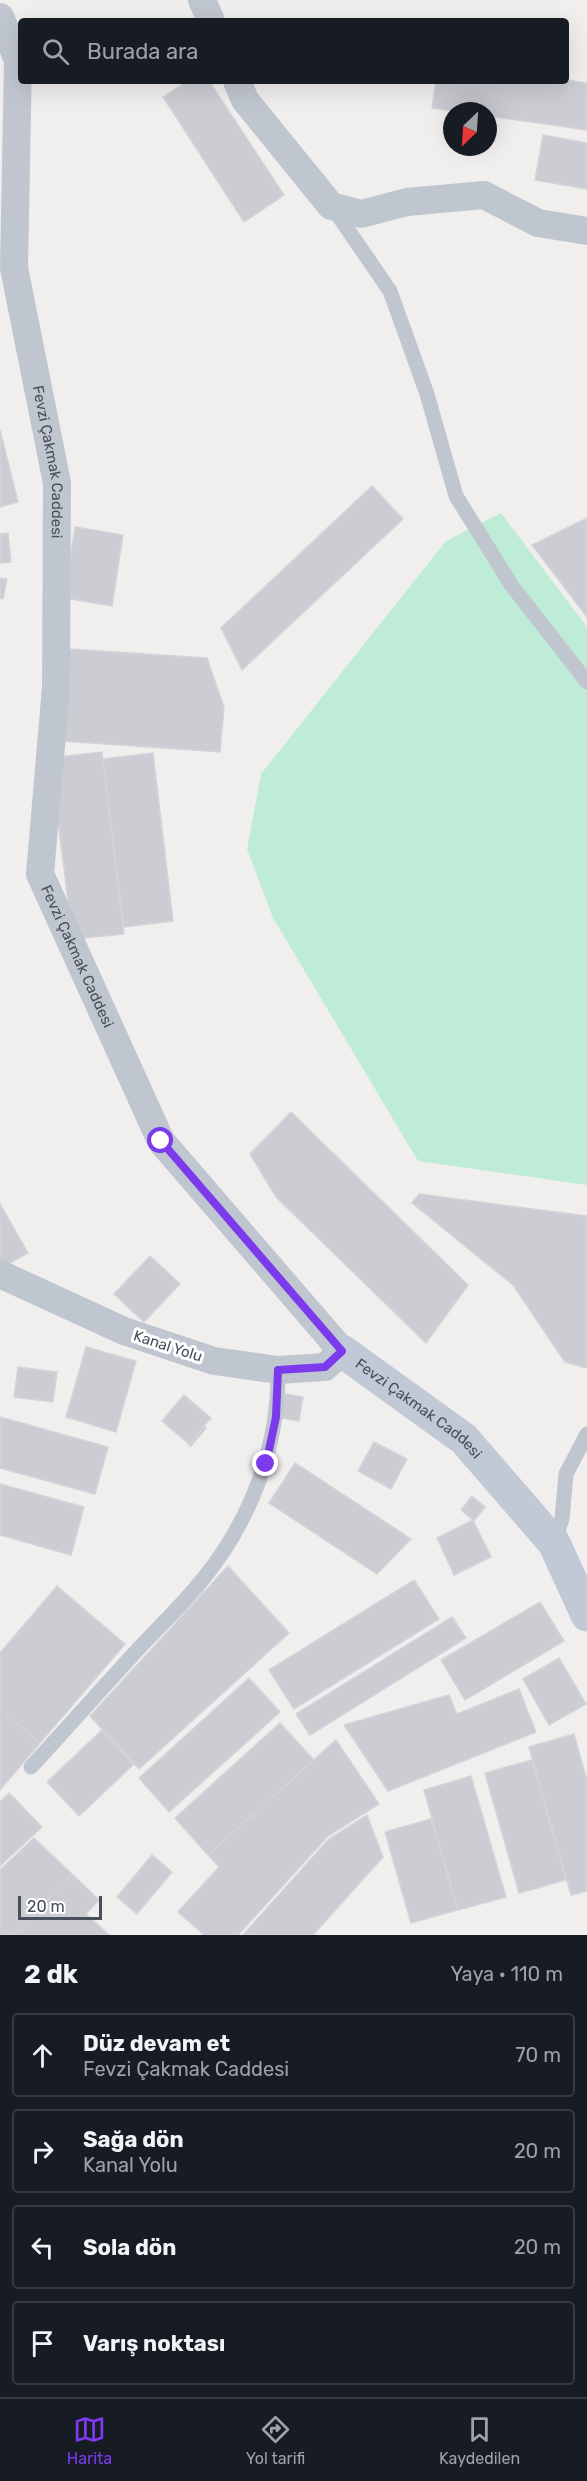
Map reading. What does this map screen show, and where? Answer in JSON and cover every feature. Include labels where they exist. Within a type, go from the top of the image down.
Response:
[{"type":"street","points":[[202,0],[210,18]]},
{"type":"street","name":"Fevzi Çakmak Caddesi","points":[[0,17],[18,60],[14,268],[57,483],[56,687],[40,874],[161,1141],[342,1351],[464,1439],[554,1543],[587,1615]]},
{"type":"street","points":[[238,84],[245,100],[324,196],[361,214],[407,202],[484,195],[538,222],[587,231]]},
{"type":"street","name":"Kanal Yolu","points":[[0,1274],[124,1331],[214,1361],[278,1370],[325,1367],[342,1351]]},
{"type":"lane","points":[[324,196],[390,291],[427,394],[456,496],[512,586],[587,682]]},
{"type":"lane","points":[[31,1767],[186,1600],[220,1556],[257,1487],[266,1464],[276,1417],[278,1370]]},
{"type":"lane","points":[[554,1543],[562,1519],[566,1474],[587,1434]]},
{"type":"green space","points":[[501,513],[587,627],[587,1185],[418,1161],[273,918],[247,849],[261,774],[446,541]]},
{"type":"building","points":[[569,80],[587,83],[587,130],[497,117],[497,102],[443,102],[443,110],[432,108],[436,84],[569,84]]},
{"type":"building","points":[[183,84],[211,84],[284,195],[244,222],[163,97]]},
{"type":"building","points":[[543,135],[587,143],[587,189],[535,180]]},
{"type":"building","points":[[0,430],[18,502],[0,507]]},
{"type":"building","points":[[372,486],[403,519],[242,670],[221,628]]},
{"type":"building","points":[[587,518],[587,617],[532,545]]},
{"type":"building","points":[[75,527],[123,535],[112,606],[64,598]]},
{"type":"building","points":[[8,533],[11,562],[0,563],[0,534]]},
{"type":"building","points":[[0,578],[7,579],[3,599],[0,598]]},
{"type":"building","points":[[69,649],[207,658],[224,707],[220,752],[63,741]]},
{"type":"building","points":[[102,752],[124,934],[82,938],[71,924],[50,758]]},
{"type":"building","points":[[153,753],[173,921],[124,927],[103,759]]},
{"type":"building","points":[[291,1112],[468,1285],[426,1343],[276,1197],[250,1154]]},
{"type":"building","points":[[419,1194],[587,1216],[587,1368],[565,1362],[513,1285],[412,1203]]},
{"type":"building","points":[[0,1204],[28,1253],[5,1266],[0,1263]]},
{"type":"building","points":[[150,1256],[180,1284],[144,1322],[114,1294]]},
{"type":"building","points":[[86,1347],[136,1361],[116,1432],[66,1417]]},
{"type":"building","points":[[18,1367],[57,1372],[53,1402],[14,1397]]},
{"type":"building","points":[[285,1394],[303,1397],[299,1421],[281,1418]]},
{"type":"building","points":[[184,1395],[211,1418],[189,1444],[162,1421]]},
{"type":"building","points":[[0,1417],[108,1447],[95,1494],[0,1468]]},
{"type":"building","points":[[204,1426],[206,1428],[191,1446],[189,1445]]},
{"type":"building","points":[[374,1442],[407,1459],[391,1489],[358,1471]]},
{"type":"building","points":[[295,1463],[411,1539],[377,1574],[269,1503]]},
{"type":"building","points":[[0,1484],[84,1507],[71,1555],[0,1535]]},
{"type":"building","points":[[472,1496],[485,1507],[474,1521],[461,1510]]},
{"type":"building","points":[[473,1520],[491,1557],[454,1575],[437,1538]]},
{"type":"building","points":[[228,1566],[289,1633],[139,1769],[90,1716]]},
{"type":"building","points":[[414,1580],[439,1619],[294,1709],[269,1670]]},
{"type":"building","points":[[57,1586],[125,1644],[40,1743],[0,1709],[0,1653]]},
{"type":"building","points":[[540,1602],[564,1641],[465,1700],[441,1660]]},
{"type":"building","points":[[452,1617],[466,1638],[310,1735],[296,1714]]},
{"type":"building","points":[[559,1658],[586,1704],[549,1725],[523,1679]]},
{"type":"building","points":[[249,1678],[280,1712],[169,1812],[139,1778]]},
{"type":"building","points":[[519,1689],[536,1732],[388,1791],[344,1725],[449,1695],[457,1714]]},
{"type":"building","points":[[0,1709],[40,1743],[0,1790]]},
{"type":"building","points":[[280,1723],[314,1760],[208,1855],[175,1818]]},
{"type":"building","points":[[102,1730],[134,1764],[79,1816],[47,1782]]},
{"type":"building","points":[[574,1734],[587,1781],[587,1891],[571,1895],[529,1747]]},
{"type":"building","points":[[336,1740],[379,1804],[328,1836],[238,1935],[204,1935],[178,1912],[219,1867],[208,1855]]},
{"type":"building","points":[[532,1760],[566,1880],[519,1893],[485,1773]]},
{"type":"building","points":[[471,1776],[506,1897],[458,1910],[424,1790]]},
{"type":"building","points":[[9,1793],[42,1827],[0,1866],[0,1802]]},
{"type":"building","points":[[367,1815],[383,1857],[313,1935],[243,1935],[329,1839]]},
{"type":"building","points":[[431,1819],[458,1910],[411,1923],[385,1832]]},
{"type":"building","points":[[34,1838],[72,1874],[14,1935],[0,1935],[0,1870]]},
{"type":"building","points":[[152,1855],[172,1872],[137,1914],[117,1897]]},
{"type":"building","points":[[72,1874],[99,1900],[86,1914],[109,1935],[14,1935]]},
{"type":"route","points":[[161,1141],[342,1351],[325,1367],[278,1370],[276,1417],[273,1440],[266,1464]]}]
